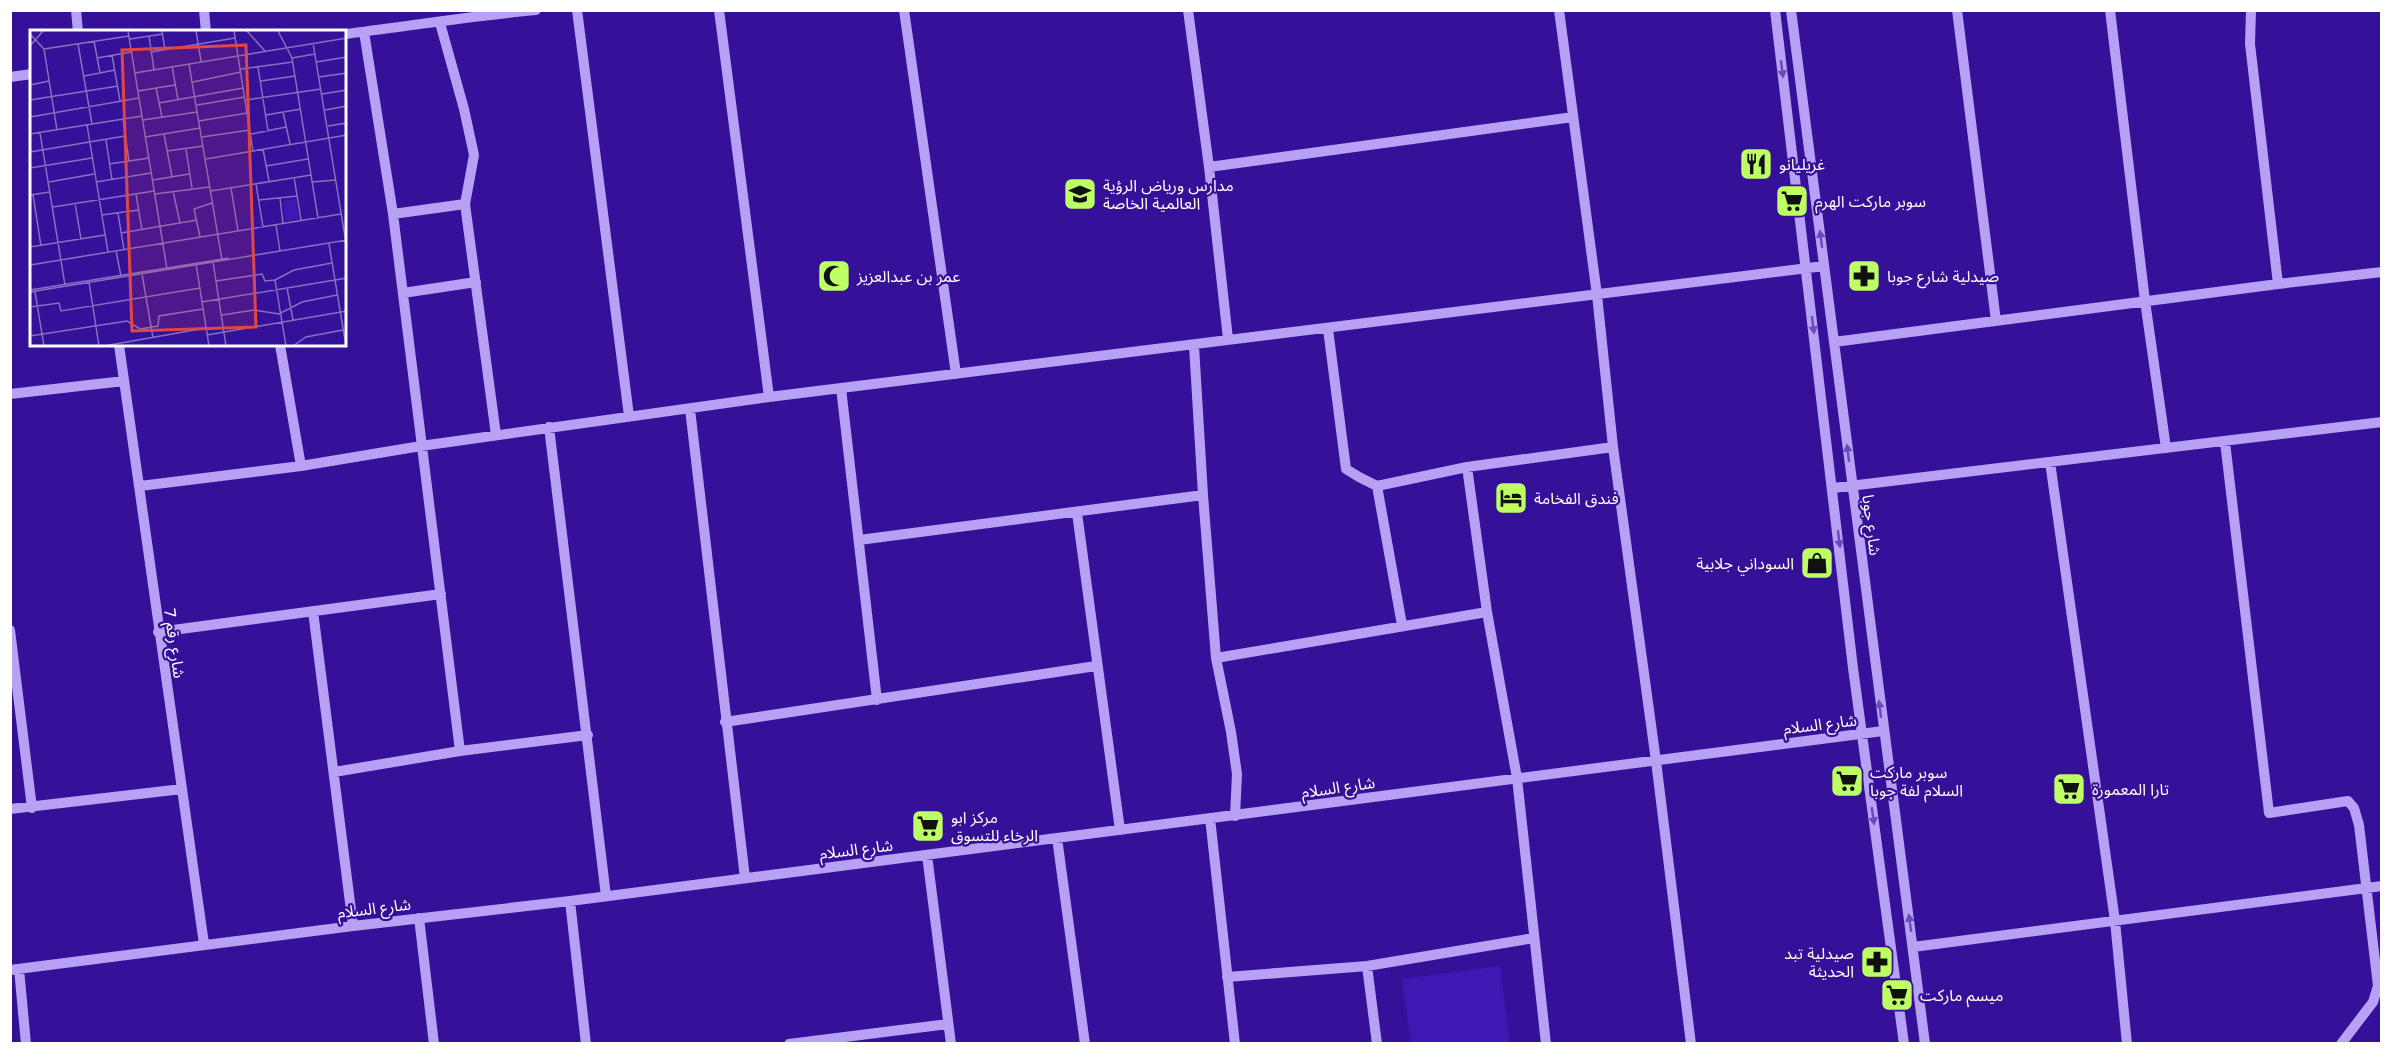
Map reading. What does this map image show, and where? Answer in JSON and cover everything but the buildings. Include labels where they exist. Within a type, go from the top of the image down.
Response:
[{"type":"street","points":[[76,10],[78,30]]},
{"type":"street","points":[[204,10],[206,30]]},
{"type":"street","points":[[346,34],[440,23],[466,13],[536,10]]},
{"type":"street","points":[[577,10],[629,416]]},
{"type":"street","points":[[719,10],[769,397]]},
{"type":"street","points":[[904,10],[956,374]]},
{"type":"street","points":[[1188,10],[1209,167],[1228,339]]},
{"type":"street","points":[[1559,10],[1691,1044]]},
{"type":"street","points":[[1774,10],[1863,734],[1904,1044]]},
{"type":"street","name":"شارع جوبا","points":[[1791,10],[1925,1044]]},
{"type":"street","points":[[1957,10],[1996,321]]},
{"type":"street","points":[[2110,10],[2145,301],[2166,448]]},
{"type":"street","points":[[2251,10],[2250,44],[2278,284]]},
{"type":"street","points":[[440,23],[474,155],[465,204],[496,435]]},
{"type":"street","points":[[364,32],[393,214],[460,751]]},
{"type":"street","points":[[10,77],[30,74]]},
{"type":"street","points":[[1209,167],[1573,117]]},
{"type":"street","points":[[393,214],[465,204]]},
{"type":"street","points":[[140,486],[301,466],[496,435],[769,397],[1824,266]]},
{"type":"street","points":[[1834,342],[2382,272]]},
{"type":"street","points":[[403,293],[476,282]]},
{"type":"street","points":[[1328,329],[1346,469],[1377,486],[1467,467],[1613,447]]},
{"type":"street","name":"شارع رقم 7","points":[[119,346],[204,944]]},
{"type":"street","points":[[280,346],[301,466]]},
{"type":"street","points":[[1194,346],[1216,658],[1232,732],[1237,774],[1235,816]]},
{"type":"street","points":[[10,394],[124,381]]},
{"type":"street","points":[[841,388],[877,700]]},
{"type":"street","points":[[690,409],[745,878]]},
{"type":"street","points":[[1833,488],[2382,422]]},
{"type":"street","points":[[549,428],[606,896]]},
{"type":"street","points":[[2225,442],[2269,813],[2348,801],[2354,808],[2359,825],[2378,986],[2373,1002],[2341,1044]]},
{"type":"street","points":[[2050,462],[2115,921],[2127,1044]]},
{"type":"street","points":[[1467,467],[1487,612],[1517,778],[1546,1044]]},
{"type":"street","points":[[1377,486],[1402,625]]},
{"type":"street","points":[[859,540],[1203,495]]},
{"type":"street","points":[[1077,513],[1120,830]]},
{"type":"street","points":[[158,632],[441,594]]},
{"type":"street","points":[[313,610],[353,926]]},
{"type":"street","points":[[1216,658],[1487,612]]},
{"type":"street","points":[[10,630],[14,684],[32,808]]},
{"type":"street","points":[[725,722],[1096,666]]},
{"type":"street","name":"شارع السلام","points":[[15,970],[204,944],[570,902],[1883,730]]},
{"type":"street","points":[[334,772],[460,751],[588,735]]},
{"type":"street","points":[[10,809],[182,789]]},
{"type":"street","points":[[1210,818],[1235,1044]]},
{"type":"street","points":[[1057,838],[1085,1044]]},
{"type":"street","points":[[927,855],[951,1044]]},
{"type":"street","points":[[1913,947],[2382,886]]},
{"type":"street","points":[[570,902],[586,1044]]},
{"type":"street","points":[[419,918],[434,1044]]},
{"type":"street","points":[[1227,977],[1367,966],[1534,938]]},
{"type":"street","points":[[1367,966],[1377,1044]]},
{"type":"street","points":[[15,970],[26,1044]]},
{"type":"street","points":[[1899,1008],[1920,1005]]},
{"type":"street","points":[[789,1044],[948,1024]]},
{"type":"shaded area","points":[[1500,966],[1510,1043],[1411,1043],[1402,979]]},
{"type":"place","name":"غريليانو","points":[[1756,164]]},
{"type":"place","name":"مدارس ورياض الرؤية العالمية الخاصة","points":[[1080,194]]},
{"type":"place","name":"سوبر ماركت الهرم","points":[[1792,201]]},
{"type":"place","name":"عمر بن عبدالعزيز","points":[[834,276]]},
{"type":"place","name":"صيدلية شارع جوبا","points":[[1864,276]]},
{"type":"place","name":"فندق الفخامة","points":[[1511,498]]},
{"type":"place","name":"السوداني جلابية","points":[[1817,563]]},
{"type":"place","name":"سوبر ماركت السلام لفة جوبا","points":[[1847,781]]},
{"type":"place","name":"تارا المعمورة","points":[[2069,789]]},
{"type":"place","name":"مركز ابو الرخاء للتسوق","points":[[928,826]]},
{"type":"place","name":"صيدلية تبد الحديثة","points":[[1877,962]]},
{"type":"place","name":"ميسم ماركت","points":[[1897,995]]}]
